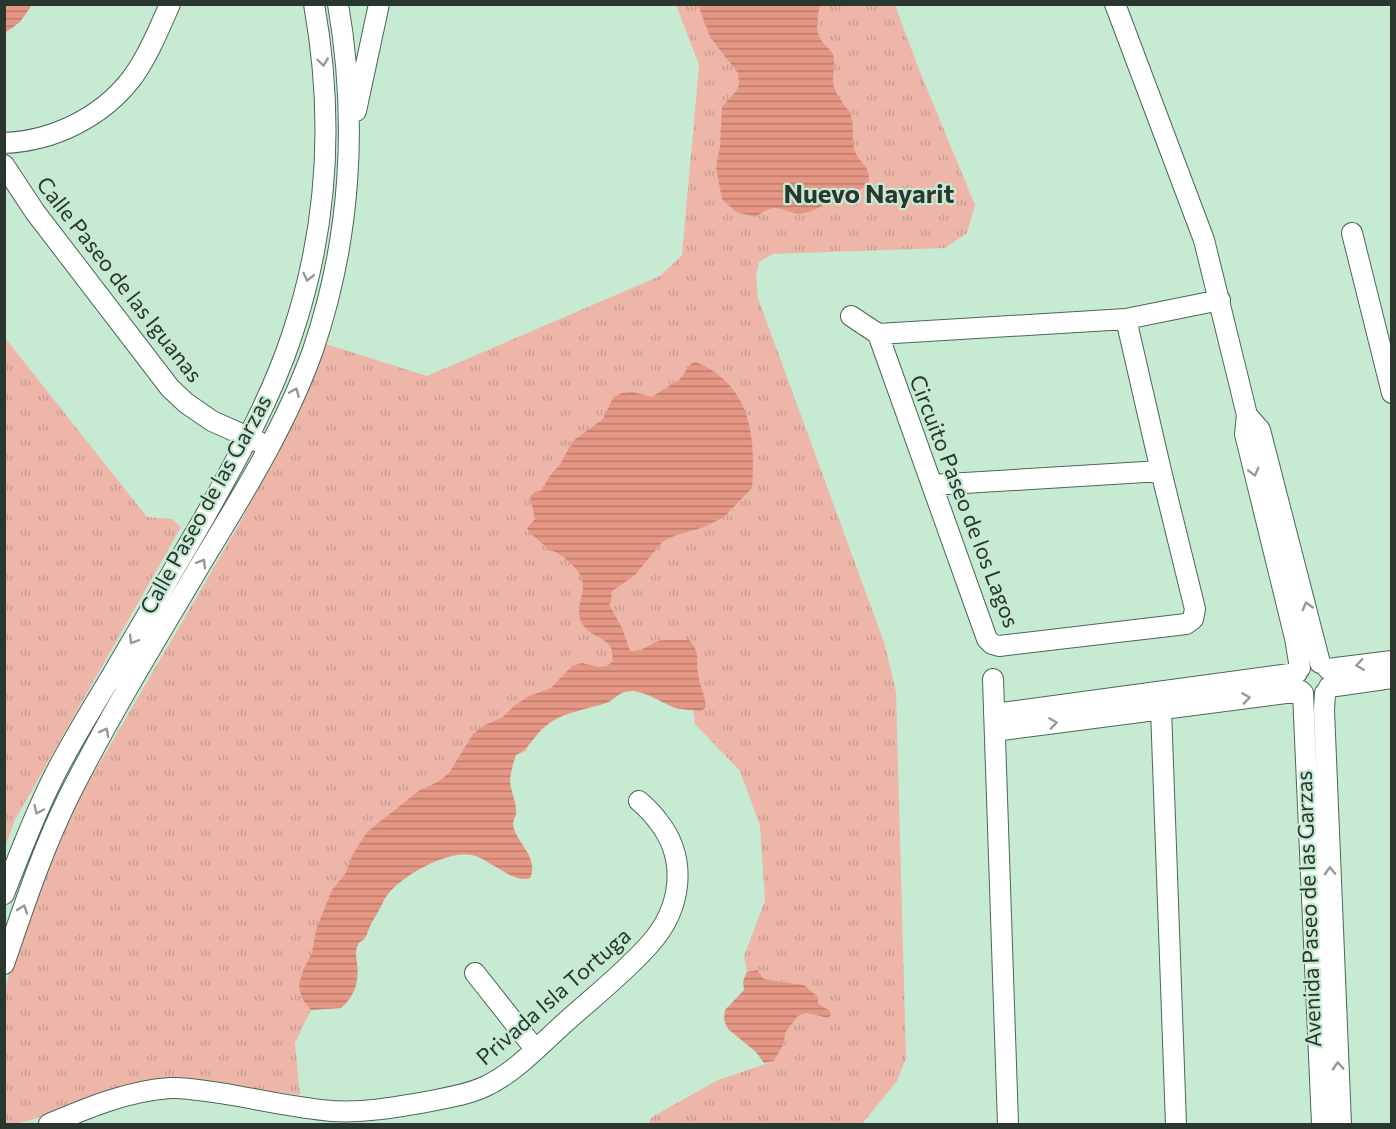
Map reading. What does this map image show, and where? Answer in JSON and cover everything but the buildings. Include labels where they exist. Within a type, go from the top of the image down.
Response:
[{"type":"street","points":[[4,143],[29,140],[67,128],[83,121],[100,109],[132,77],[147,53],[170,4]]},
{"type":"street","name":"Calle Paseo de las Garzas","points":[[4,894],[21,848],[54,776],[249,437],[292,335],[315,245],[323,195],[326,139],[325,78],[314,4]]},
{"type":"street","name":"Calle Paseo de las Garzas","points":[[4,964],[38,867],[70,795],[170,616],[270,447],[312,350],[329,294],[339,250],[346,195],[350,140],[347,73],[338,4]]},
{"type":"street","points":[[350,140],[379,4]]},
{"type":"street","name":"Avenida Paseo de las Garzas","points":[[1115,4],[1204,240],[1247,415],[1245,434],[1295,638],[1300,681],[1322,1125]]},
{"type":"street","name":"Calle Paseo de las Iguanas","points":[[4,165],[35,213],[170,388],[212,421],[270,447]]},
{"type":"street","points":[[1352,233],[1392,393]]},
{"type":"street","points":[[315,245],[339,250]]},
{"type":"street","points":[[851,316],[878,334],[1126,319],[1220,300]]},
{"type":"street","name":"Circuito Paseo de los Lagos","points":[[878,334],[987,639],[992,644],[999,645],[1186,624],[1193,619],[1195,609],[1126,319]]},
{"type":"street","name":"Avenida Paseo de las Garzas","points":[[1247,415],[1260,430],[1325,678],[1324,710],[1341,1125]]},
{"type":"street","points":[[932,485],[1161,471]]},
{"type":"street","points":[[1325,678],[1392,661]]},
{"type":"street","points":[[1300,681],[1306,663],[1325,678],[1392,678]]},
{"type":"street","points":[[1300,681],[1310,696],[1318,696],[1325,678]]},
{"type":"street","points":[[993,679],[1008,1125]]},
{"type":"street","points":[[994,722],[1300,681]]},
{"type":"street","points":[[1160,700],[1176,1125]]},
{"type":"street","name":"Privada Isla Tortuga","points":[[49,1125],[104,1102],[144,1091],[172,1088],[330,1110],[362,1112],[391,1109],[456,1096],[488,1085],[536,1049],[662,932],[670,916],[678,885],[674,852],[668,835],[658,820],[639,801]]},
{"type":"street","points":[[475,973],[536,1049]]},
{"type":"green space","points":[[676,5],[895,5],[975,205],[967,233],[945,248],[773,254],[759,262],[756,276],[758,298],[885,645],[896,692],[906,1058],[897,1081],[862,1124],[648,1124],[652,1117],[718,1080],[774,1061],[784,1043],[785,1033],[798,1016],[806,1013],[827,1018],[830,1011],[818,1003],[818,997],[804,985],[764,979],[757,970],[747,972],[744,956],[765,901],[760,826],[740,771],[695,724],[693,710],[674,708],[656,697],[633,691],[618,693],[609,702],[562,715],[530,741],[526,751],[516,755],[510,779],[516,810],[513,823],[514,830],[532,863],[530,878],[516,878],[479,857],[461,854],[435,861],[409,876],[388,893],[373,918],[366,937],[357,947],[357,983],[350,998],[341,1008],[311,1010],[295,1043],[300,1095],[189,1083],[144,1084],[107,1090],[34,1119],[5,1124],[5,993],[10,967],[45,870],[81,795],[238,526],[280,449],[326,344],[427,376],[660,276],[682,255],[699,65]]},
{"type":"green space","points":[[5,338],[147,517],[172,519],[181,527],[15,820],[5,847]]},
{"type":"shaded area","points":[[4,5],[32,5],[20,22],[5,33]]},
{"type":"shaded area","points":[[698,5],[820,5],[817,20],[819,35],[833,55],[834,87],[851,115],[854,148],[869,174],[868,185],[841,195],[812,211],[800,213],[771,208],[756,217],[736,212],[722,199],[716,167],[720,146],[722,107],[737,90],[738,73],[710,37]]},
{"type":"shaded area","points":[[696,362],[729,384],[739,398],[751,431],[752,488],[724,517],[662,542],[635,575],[612,591],[609,604],[622,628],[630,651],[639,651],[664,640],[689,640],[696,652],[706,707],[701,711],[680,709],[645,694],[630,691],[606,703],[559,717],[545,726],[516,755],[510,779],[516,810],[514,830],[532,863],[530,878],[516,878],[472,855],[461,854],[449,857],[422,868],[388,893],[365,937],[359,943],[356,951],[357,983],[350,998],[341,1008],[311,1010],[300,992],[299,984],[304,968],[312,953],[316,930],[332,890],[345,874],[353,854],[367,832],[420,790],[438,782],[449,773],[473,734],[485,725],[502,718],[527,697],[551,688],[572,666],[582,663],[599,667],[607,666],[612,662],[611,648],[588,630],[580,619],[583,588],[579,573],[561,555],[548,550],[527,528],[535,519],[530,497],[535,492],[541,491],[573,441],[603,419],[613,398],[622,393],[633,392],[652,397],[680,379],[688,366]]},
{"type":"shaded area","points":[[757,970],[764,979],[804,985],[818,997],[818,1003],[830,1011],[831,1015],[828,1018],[806,1013],[798,1016],[785,1033],[784,1043],[774,1061],[764,1063],[756,1052],[728,1029],[724,1020],[725,1010],[744,990],[743,981],[747,972]]},
{"type":"district","name":"Nuevo Nayarit","points":[[869,192]]}]
